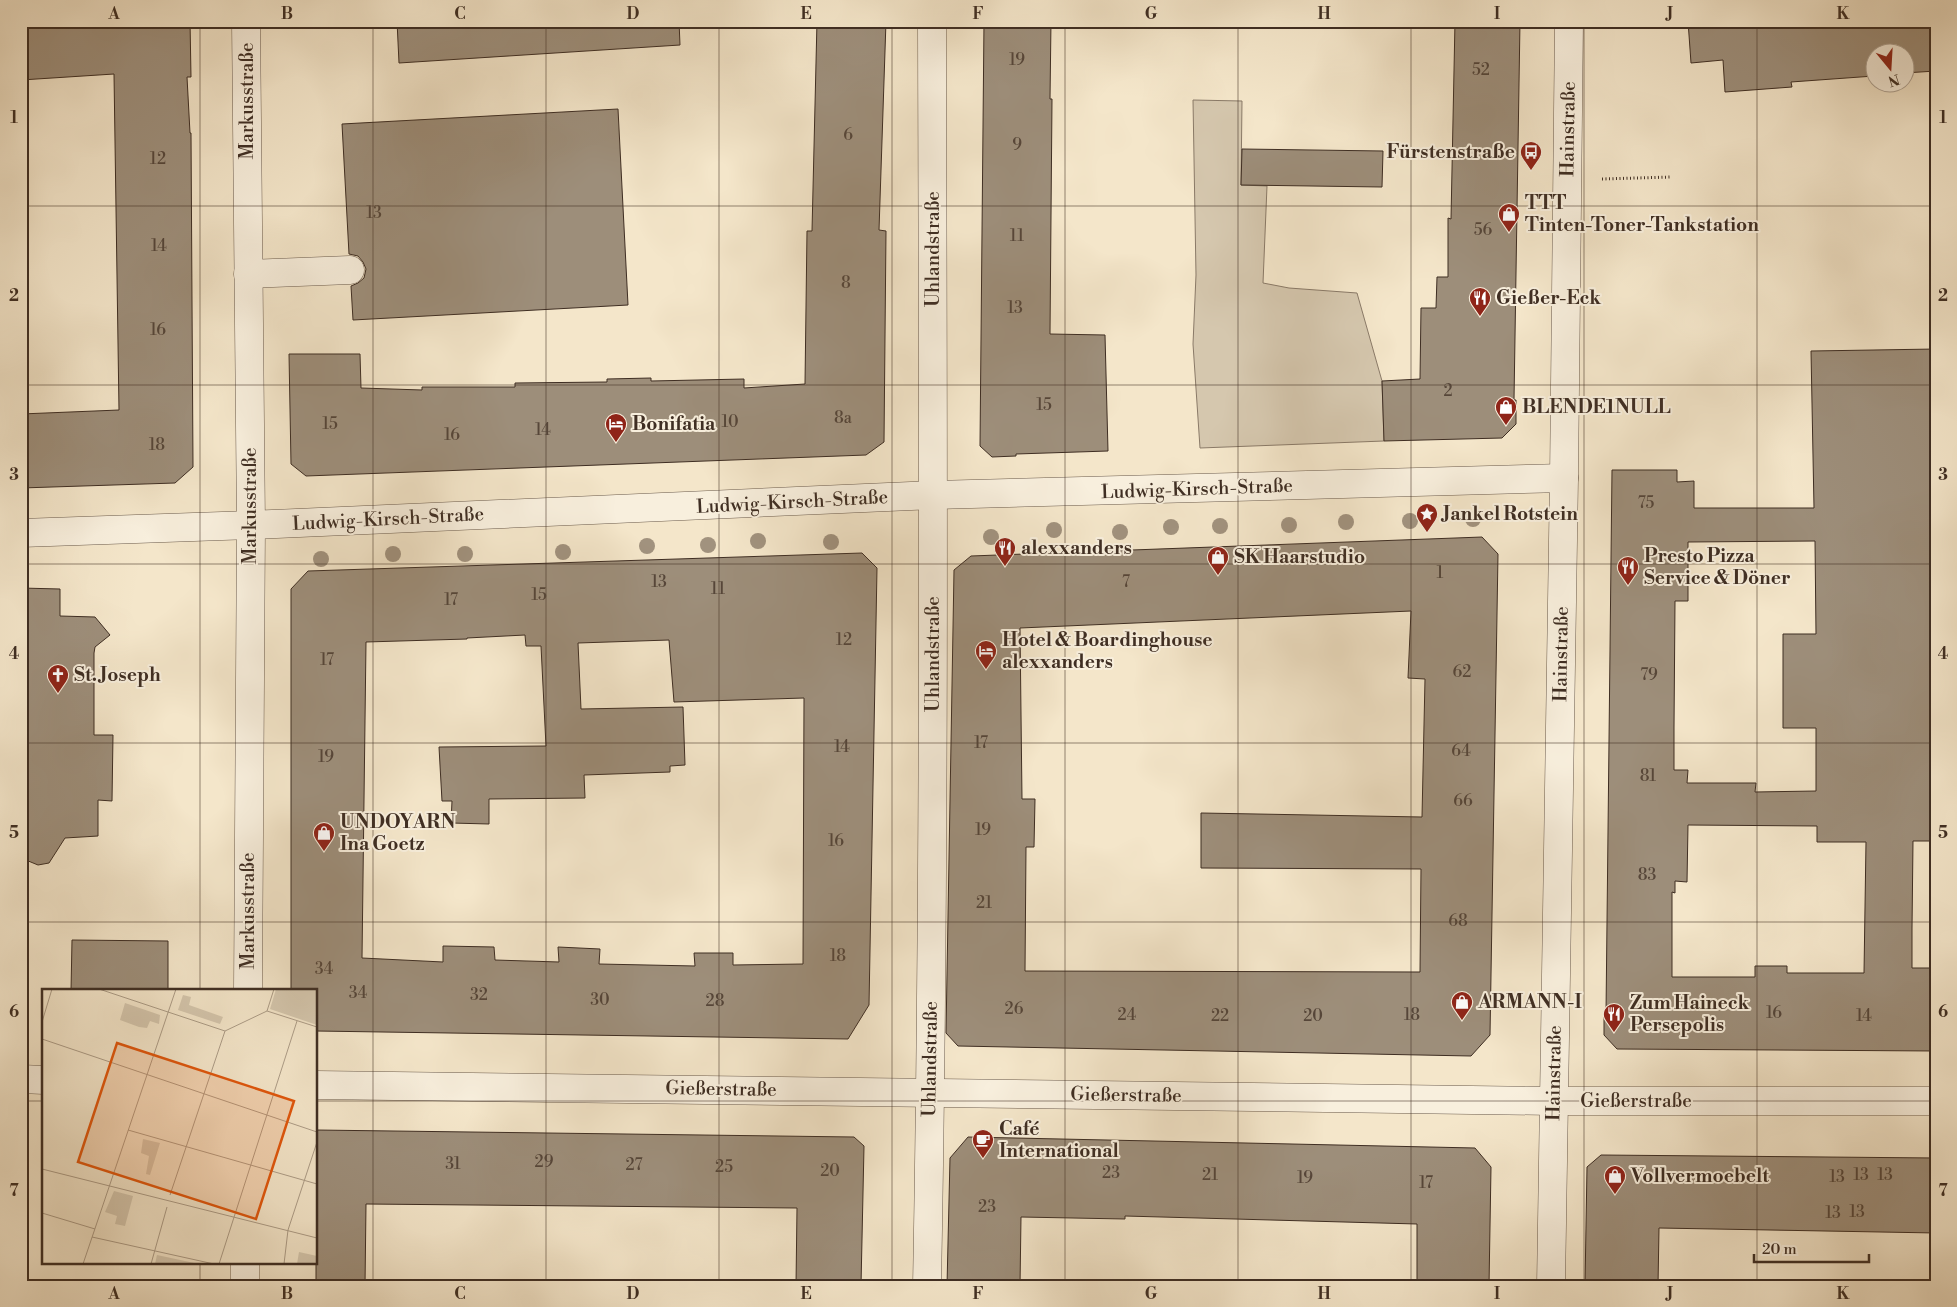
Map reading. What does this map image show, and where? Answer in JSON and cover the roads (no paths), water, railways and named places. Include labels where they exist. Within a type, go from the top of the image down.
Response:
[{"type":"street","name":"Markusstraße","points":[[246,21],[251,525],[248,989]]},
{"type":"street","name":"Uhlandstraße","points":[[927,1286],[934,495],[932,21]]},
{"type":"street","name":"Hainstraße","points":[[1551,1286],[1564,478],[1569,21]]},
{"type":"street","points":[[248,274],[350,270]]},
{"type":"street","name":"Ludwig-Kirsch-Straße","points":[[21,533],[251,525],[934,495],[1564,478]]},
{"type":"street","points":[[21,1079],[42,1080]]},
{"type":"street","name":"Gießerstraße","points":[[318,1085],[1554,1101],[1936,1101]]},
{"type":"street","points":[[245,1264],[245,1286]]},
{"type":"place","name":"Fürstenstraße","points":[[1531,171]]},
{"type":"place","name":"TTT Tinten-Toner-Tankstation","points":[[1509,233]]},
{"type":"place","name":"Gießer-Eck","points":[[1480,317]]},
{"type":"place","name":"BLENDE1NULL","points":[[1506,426]]},
{"type":"place","name":"Bonifatia","points":[[616,443]]},
{"type":"place","name":"Jankel Rotstein","points":[[1427,533]]},
{"type":"place","name":"alexxanders","points":[[1005,567]]},
{"type":"place","name":"SK Haarstudio","points":[[1218,576]]},
{"type":"place","name":"Presto Pizza Service & Döner","points":[[1628,586]]},
{"type":"place","name":"Hotel & Boardinghouse alexxanders","points":[[986,670]]},
{"type":"place","name":"St. Joseph","points":[[58,694]]},
{"type":"place","name":"UNDOYARN Ina Goetz","points":[[324,852]]},
{"type":"place","name":"ARMANN-I","points":[[1462,1021]]},
{"type":"place","name":"Zum Haineck Persepolis","points":[[1614,1033]]},
{"type":"place","name":"Café International","points":[[983,1159]]},
{"type":"place","name":"Vollvermoebelt","points":[[1615,1195]]}]
